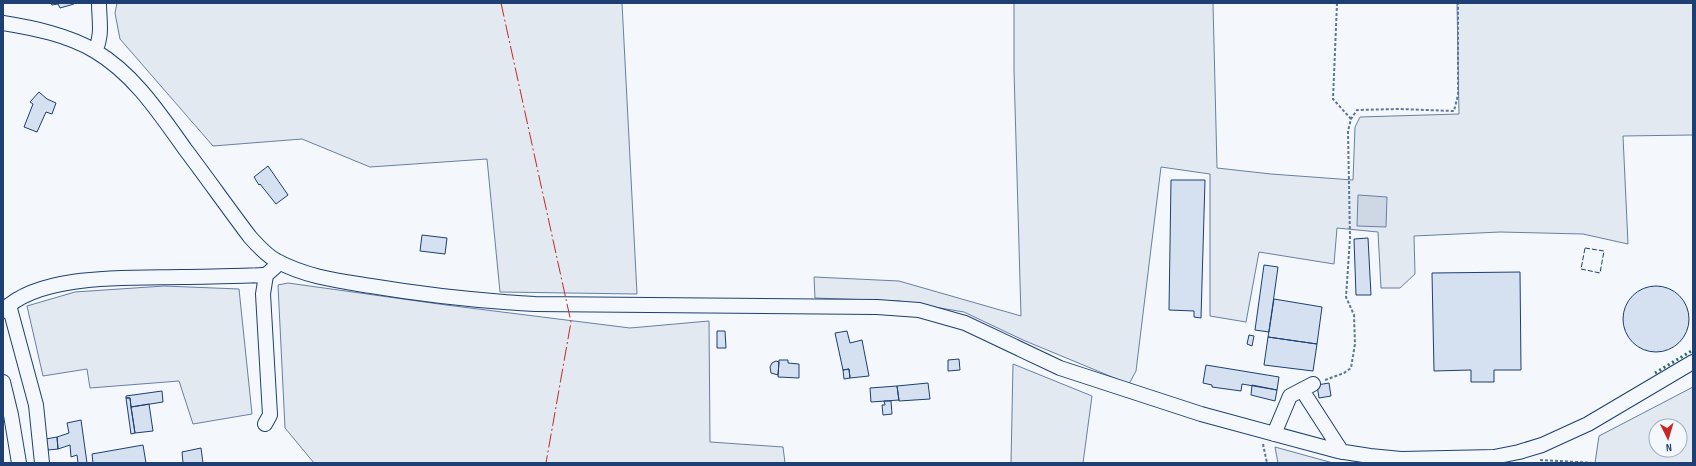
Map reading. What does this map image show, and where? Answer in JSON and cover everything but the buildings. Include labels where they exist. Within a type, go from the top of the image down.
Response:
[{"type":"street","points":[[95,51],[100,38],[101,25],[99,3]]},
{"type":"street","points":[[3,23],[50,33],[76,42],[95,51],[124,73],[158,111],[250,237],[277,261],[309,274],[331,280],[499,302],[535,304],[876,307],[919,310],[965,323],[1060,368],[1201,414],[1342,452],[1401,459],[1494,460],[1519,452],[1565,436],[1693,362]]},
{"type":"street","points":[[265,424],[270,416],[263,294],[266,275],[275,267],[277,261]]},
{"type":"street","points":[[42,463],[36,405],[6,308],[20,297],[44,289],[96,280],[266,275]]},
{"type":"street","points":[[3,382],[11,415],[19,463]]},
{"type":"street","points":[[1268,433],[1290,396],[1307,387],[1342,452]]},
{"type":"path","points":[[1337,3],[1333,99],[1351,119]]},
{"type":"path","points":[[1307,387],[1351,368],[1355,344],[1354,315],[1346,297],[1350,238],[1348,131],[1351,119],[1357,110],[1399,109],[1454,111],[1458,95],[1458,3]]},
{"type":"path","points":[[1267,463],[1261,438],[1268,433]]},
{"type":"path","points":[[1533,459],[1595,463]]},
{"type":"shaded area","points":[[117,3],[622,3],[637,294],[500,292],[487,159],[370,167],[302,139],[213,146],[120,39],[115,13]]},
{"type":"shaded area","points":[[1014,3],[1213,3],[1217,168],[1271,174],[1353,180],[1355,127],[1360,117],[1459,114],[1457,3],[1693,3],[1693,135],[1623,136],[1628,244],[1583,234],[1500,232],[1414,236],[1415,274],[1400,288],[1381,288],[1378,232],[1337,228],[1334,264],[1259,252],[1246,322],[1210,316],[1210,174],[1161,167],[1136,371],[1129,384],[1023,340],[964,312],[899,301],[815,298],[814,277],[899,281],[1021,316],[1014,71]]},
{"type":"shaded area","points":[[1358,195],[1387,197],[1386,227],[1357,226]]},
{"type":"shaded area","points":[[288,283],[446,305],[630,328],[709,321],[710,442],[783,447],[785,463],[314,463],[285,428],[278,285]]},
{"type":"shaded area","points":[[164,286],[239,289],[252,414],[193,424],[179,381],[90,388],[87,369],[43,376],[27,306],[75,292]]},
{"type":"shaded area","points":[[1013,364],[1092,396],[1083,463],[1011,463]]},
{"type":"shaded area","points":[[1693,387],[1693,463],[1595,463],[1599,436]]},
{"type":"shaded area","points":[[1275,447],[1333,463],[1278,463]]},
{"type":"hedge","points":[[1655,373],[1693,350]]},
{"type":"fence","points":[[1585,248],[1604,251],[1600,273],[1581,269],[1585,248]]},
{"type":"power","points":[[501,3],[571,322],[546,463]]}]
